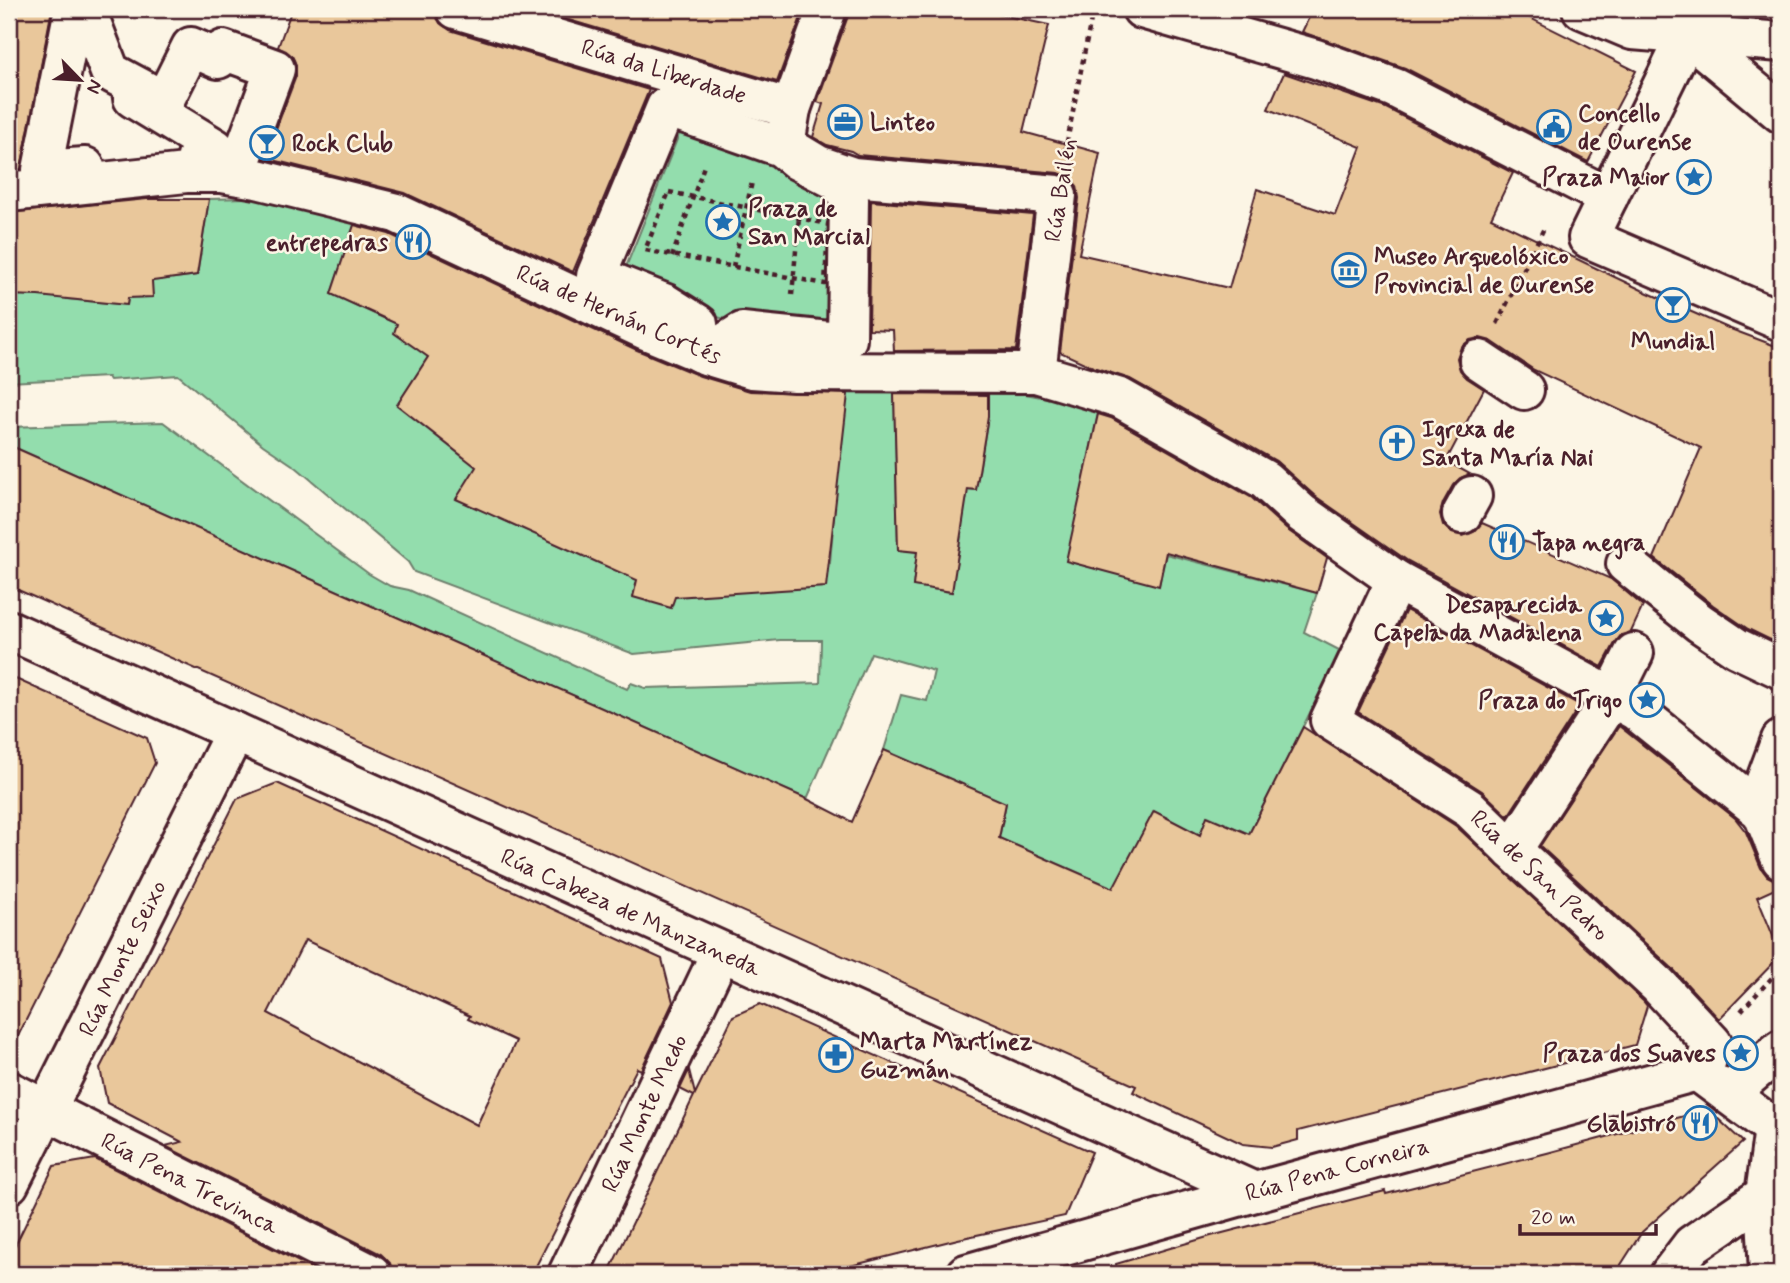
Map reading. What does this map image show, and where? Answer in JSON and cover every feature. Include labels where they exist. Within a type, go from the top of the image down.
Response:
[{"type":"street","points":[[74,9],[42,170],[222,164],[243,155],[275,69],[223,50],[218,59],[191,47],[164,102],[110,72],[85,9]]},
{"type":"street","points":[[85,9],[109,83],[215,148],[222,164]]},
{"type":"street","name":"Rúa da Liberdade","points":[[456,9],[791,109]]},
{"type":"street","points":[[827,9],[791,109],[785,145],[818,166],[853,177],[1057,195]]},
{"type":"street","points":[[1142,9],[1316,59],[1395,89],[1608,197]]},
{"type":"street","points":[[1582,9],[1632,30],[1781,42]]},
{"type":"street","points":[[1687,35],[1781,113]]},
{"type":"street","points":[[1687,35],[1588,238],[1781,321]]},
{"type":"street","points":[[666,107],[781,147],[797,160],[841,182],[849,199],[847,339],[839,342],[742,332],[703,354],[698,324],[666,304],[596,276],[666,107]]},
{"type":"street","name":"Rúa de Hernán Cortés","points":[[9,192],[186,173],[222,164],[257,179],[396,213],[590,306],[703,354],[752,369],[794,372],[1036,373],[1120,398],[1265,481],[1301,513],[1396,580],[1635,710],[1762,812]]},
{"type":"street","name":"Rúa Bailén","points":[[1036,373],[1057,195]]},
{"type":"street","points":[[1479,360],[1501,372],[1524,390]]},
{"type":"street","points":[[1626,564],[1659,600],[1700,622],[1737,648],[1781,669]]},
{"type":"street","name":"Rúa de San Pedro","points":[[1396,580],[1330,720],[1470,809],[1658,985],[1710,1051]]},
{"type":"street","name":"Rúa Cabeza de Manzaneda","points":[[9,630],[1255,1192]]},
{"type":"street","points":[[1512,850],[1612,697],[1634,653]]},
{"type":"street","name":"Rúa Monte Seixo","points":[[9,1184],[235,732]]},
{"type":"street","points":[[1781,740],[1762,791],[1762,812],[1781,859]]},
{"type":"street","name":"Rúa Monte Medo","points":[[568,1274],[721,953]]},
{"type":"street","points":[[1728,1094],[1781,1049]]},
{"type":"street","points":[[1710,1051],[1728,1094],[1775,1132],[1765,1195],[1769,1274]]},
{"type":"street","name":"Rúa Pena Corneira","points":[[966,1274],[1255,1192],[1710,1051]]},
{"type":"street","name":"Rúa Pena Trevinca","points":[[9,1091],[371,1274]]},
{"type":"street","points":[[1671,1274],[1692,1245],[1765,1195]]},
{"type":"path","name":"Rúa Bailén","points":[[1057,195],[1093,9]]},
{"type":"path","points":[[733,267],[764,140]]},
{"type":"path","points":[[669,264],[704,166],[716,168]]},
{"type":"path","points":[[1479,360],[1570,177]]},
{"type":"path","points":[[825,284],[645,250],[669,192],[828,224]]},
{"type":"path","points":[[792,300],[800,207]]},
{"type":"path","points":[[1710,1051],[1781,968]]},
{"type":"green space","name":"Praza de San Marcial","points":[[690,107],[843,185],[840,325],[750,324],[702,314],[622,277]]},
{"type":"green space","points":[[282,197],[357,217],[331,294],[397,324],[428,357],[397,405],[463,457],[536,371],[457,499],[601,564],[818,560],[830,563],[837,479],[838,387],[894,387],[898,549],[917,552],[913,586],[951,592],[961,537],[928,526],[925,387],[956,387],[953,488],[976,490],[988,416],[988,387],[1099,408],[1067,561],[1159,585],[1166,554],[1317,593],[1304,632],[1341,651],[1249,834],[1208,816],[1203,828],[1209,840],[1154,811],[1130,857],[1210,901],[1203,927],[999,838],[1006,803],[884,750],[901,695],[927,701],[934,671],[871,653],[807,799],[9,445],[9,427],[163,422],[369,574],[390,586],[409,590],[627,689],[631,683],[645,688],[820,683],[821,640],[780,640],[634,654],[414,572],[408,562],[297,468],[263,445],[178,375],[110,380],[108,377],[9,382],[9,295],[67,296],[67,299],[127,305],[128,298],[152,281],[197,275],[209,199]]},
{"type":"building","points":[[9,9],[52,9],[21,169],[9,170]]},
{"type":"building","points":[[292,9],[435,9],[440,23],[450,30],[649,90],[573,272],[405,193],[265,158],[296,76],[296,65],[292,56],[278,47]]},
{"type":"building","points":[[532,9],[804,9],[777,82]]},
{"type":"building","points":[[848,9],[973,9],[1049,25],[1023,132],[1100,153],[1079,254],[1229,288],[1257,189],[1335,215],[1361,147],[1268,109],[1284,73],[1386,108],[1513,173],[1491,218],[1646,292],[1781,348],[1781,645],[1748,629],[1654,558],[1701,448],[1534,370],[1491,341],[1480,338],[1470,340],[1461,347],[1457,358],[1460,370],[1484,389],[1446,461],[1470,474],[1453,485],[1443,503],[1440,514],[1443,525],[1452,533],[1463,536],[1474,532],[1482,523],[1611,579],[1643,606],[1631,632],[1621,635],[1602,667],[1408,561],[1315,496],[1276,461],[1130,379],[1093,367],[1060,352],[1079,198],[1077,186],[1069,177],[1059,173],[858,155],[827,145],[813,137],[823,104],[817,102],[848,16]]},
{"type":"building","name":"Concello de Ourense","points":[[1313,9],[1512,9],[1636,71],[1588,162],[1405,68],[1302,32]]},
{"type":"building","points":[[147,199],[209,199],[197,275],[152,281],[153,297],[128,298],[127,305],[9,295],[9,213]]},
{"type":"building","points":[[871,201],[1033,215],[1016,350],[894,351],[893,330],[869,329]]},
{"type":"building","points":[[354,225],[389,234],[637,350],[700,376],[750,391],[848,394],[826,587],[675,597],[671,608],[633,597],[637,580],[456,499],[476,467],[397,405],[428,357],[394,333],[397,324],[331,294]]},
{"type":"building","points":[[894,394],[988,395],[988,416],[976,490],[968,489],[952,592],[913,586],[917,552],[898,550]]},
{"type":"building","points":[[1098,414],[1111,418],[1252,498],[1286,529],[1327,558],[1317,593],[1166,552],[1159,586],[1066,561]]},
{"type":"building","points":[[9,445],[807,799],[852,822],[884,750],[1006,803],[999,838],[1113,888],[1154,811],[1200,835],[1207,816],[1249,834],[1303,727],[1456,826],[1643,1001],[1647,1006],[1635,1045],[1298,1131],[1298,1140],[1272,1147],[1243,1144],[1133,1092],[1136,1086],[9,586]]},
{"type":"building","points":[[1406,610],[1580,705],[1508,816],[1482,791],[1358,712]]},
{"type":"building","points":[[9,676],[147,738],[155,763],[9,1054]]},
{"type":"building","points":[[1619,726],[1735,818],[1746,832],[1761,868],[1773,879],[1777,888],[1757,897],[1781,955],[1719,1019],[1673,969],[1540,846]]},
{"type":"building","points":[[277,783],[662,959],[673,1002],[641,1070],[637,1068],[532,1274],[393,1274],[390,1263],[381,1254],[165,1146],[182,1142],[107,1103],[100,1068],[237,799]],"holes":[[[305,940],[470,1016],[468,1019],[516,1041],[477,1125],[268,1013]]]},
{"type":"building","points":[[760,1004],[1092,1152],[1065,1216],[818,1274],[608,1274],[694,1096],[680,1089],[689,1070],[695,1094],[733,1016]]},
{"type":"building","points":[[1699,1112],[1715,1116],[1743,1142],[1642,1232],[1615,1274],[1117,1274],[1116,1264],[1211,1236],[1385,1191],[1386,1194]]},
{"type":"building","points":[[95,1159],[323,1274],[9,1274],[9,1258],[54,1166]]},
{"type":"place","name":"Linteo","points":[[845,122]]},
{"type":"place","name":"Concello de Ourense","points":[[1554,127]]},
{"type":"place","name":"Rock Club","points":[[267,143]]},
{"type":"place","name":"Praza Maior","points":[[1694,177]]},
{"type":"place","name":"Praza de San Marcial","points":[[723,222]]},
{"type":"place","name":"entrepedras","points":[[413,242]]},
{"type":"place","name":"Museo Arqueolóxico Provincial de Ourense","points":[[1349,270]]},
{"type":"place","name":"Mundial","points":[[1673,305]]},
{"type":"place","name":"Igrexa de Santa María Nai","points":[[1397,443]]},
{"type":"place","name":"Tapa negra","points":[[1507,542]]},
{"type":"place","name":"Desaparecida Capela da Madalena","points":[[1606,618]]},
{"type":"place","name":"Praza do Trigo","points":[[1647,700]]},
{"type":"place","name":"Praza dos Suaves","points":[[1741,1053]]},
{"type":"place","name":"Marta Martínez Guzmán","points":[[836,1055]]},
{"type":"place","name":"Glabistró","points":[[1700,1123]]}]
